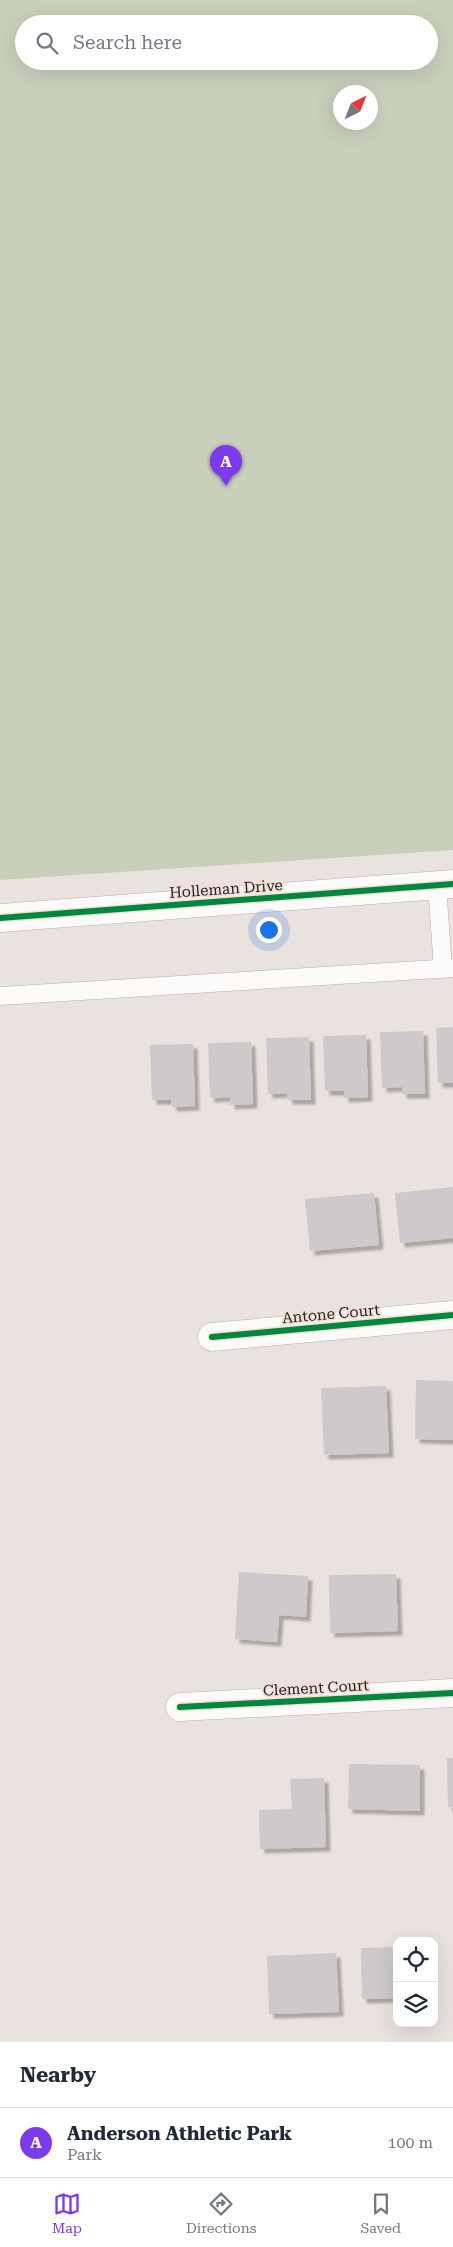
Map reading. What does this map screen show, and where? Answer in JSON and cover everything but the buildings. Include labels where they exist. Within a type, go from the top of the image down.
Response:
[{"type":"street","name":"Holleman Drive","points":[[0,918],[445,885]]},
{"type":"street","name":"Antone Court","points":[[212,1337],[453,1315]]},
{"type":"street","name":"Clement Court","points":[[180,1707],[453,1693]]},
{"type":"lane","points":[[0,996],[448,969],[445,885]]},
{"type":"green space","points":[[0,0],[453,0],[453,850],[0,880]]},
{"type":"cycle path","points":[[0,918],[453,884]]},
{"type":"cycle path","points":[[212,1337],[453,1315]]},
{"type":"cycle path","points":[[180,1707],[453,1693]]},
{"type":"place","name":"Anderson Athletic Park","points":[[226,486]]}]
